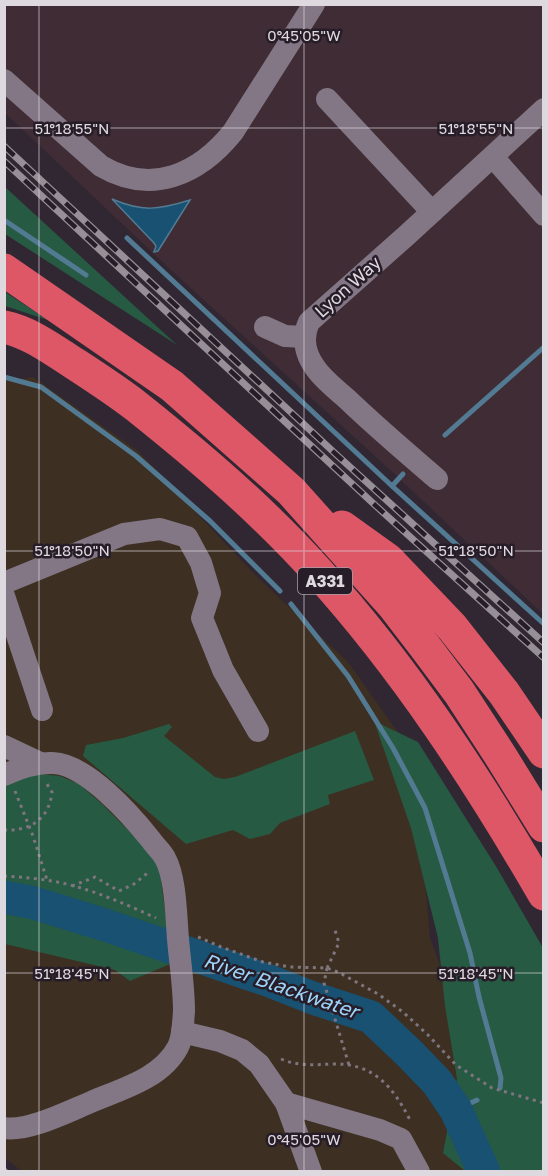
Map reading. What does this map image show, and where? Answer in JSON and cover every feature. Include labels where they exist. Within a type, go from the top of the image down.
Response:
[{"type":"highway","name":"A331","points":[[4,270],[172,386],[291,491],[393,605],[420,640],[459,692],[495,746],[543,826]]},
{"type":"highway","name":"A331","points":[[4,327],[32,337],[112,387],[227,481],[316,571],[357,617],[430,714],[512,839],[543,894]]},
{"type":"highway","points":[[291,491],[388,560],[452,627],[504,693],[543,752]]},
{"type":"street","points":[[4,80],[101,166],[113,173],[128,177],[158,180],[170,178],[188,171],[205,160],[225,142],[314,4]]},
{"type":"street","points":[[327,99],[432,212]]},
{"type":"street","name":"Lyon Way","points":[[437,479],[367,418],[316,369],[309,356],[305,337],[306,329],[309,322],[493,157],[543,109]]},
{"type":"street","points":[[493,157],[543,215]]},
{"type":"street","points":[[265,327],[285,336],[305,337]]},
{"type":"street","points":[[4,583],[124,534],[160,530],[187,537],[201,563],[210,593],[202,618],[223,670],[258,731]]},
{"type":"street","points":[[4,596],[42,710]]},
{"type":"street","points":[[4,746],[41,773]]},
{"type":"street","points":[[4,1128],[19,1128],[41,1122],[152,1076],[178,1047],[182,1032],[183,993],[174,894],[165,858],[134,820],[92,780],[70,767],[54,762],[41,773]]},
{"type":"street","points":[[6,774],[26,766],[41,773]]},
{"type":"street","points":[[182,1032],[220,1041],[242,1050],[260,1064],[286,1102],[311,1172]]},
{"type":"street","points":[[286,1102],[380,1130],[401,1139],[419,1172]]},
{"type":"path","points":[[4,830],[29,827],[46,813],[51,804],[52,792],[41,773]]},
{"type":"path","points":[[6,774],[29,827],[47,880]]},
{"type":"path","points":[[72,886],[95,877],[119,891],[134,884],[155,867]]},
{"type":"path","points":[[334,927],[339,943],[327,968],[324,983],[349,1065]]},
{"type":"path","points":[[327,968],[387,1000],[428,1035],[456,1065],[492,1088],[543,1103]]},
{"type":"path","points":[[275,1056],[283,1061],[311,1066],[359,1066],[379,1077],[392,1089],[412,1124]]},
{"type":"shaded area","points":[[4,5],[543,5],[543,614],[387,467],[172,271],[5,113]]},
{"type":"shaded area","points":[[33,377],[138,451],[257,577],[348,662],[414,755],[430,938],[515,1171],[23,1172],[5,1158],[4,381]]},
{"type":"green space","points":[[5,187],[177,345],[5,234]]},
{"type":"green space","points":[[5,292],[48,320],[5,306]]},
{"type":"green space","points":[[374,721],[418,742],[497,868],[543,948],[543,1171],[465,1171],[443,1153],[457,1079],[445,1006],[438,938],[411,828]]},
{"type":"green space","points":[[169,724],[172,727],[164,736],[215,777],[224,779],[235,777],[355,731],[374,780],[328,795],[330,804],[280,823],[270,834],[250,839],[233,830],[186,844],[83,756],[86,745],[123,738]]},
{"type":"green space","points":[[32,773],[60,776],[79,784],[152,854],[160,871],[169,943],[67,909],[5,893],[4,781]]},
{"type":"green space","points":[[5,901],[67,917],[170,950],[170,964],[130,981],[115,970],[5,944]]},
{"type":"water","points":[[112,199],[141,208],[159,208],[190,200],[158,251],[154,252],[156,246],[154,243]]},
{"type":"waterway","points":[[4,220],[86,275]]},
{"type":"waterway","points":[[127,238],[392,486],[544,624]]},
{"type":"waterway","points":[[445,435],[544,347]]},
{"type":"waterway","points":[[4,377],[41,387],[136,456],[210,521],[280,591]]},
{"type":"waterway","points":[[392,486],[403,474]]},
{"type":"waterway","points":[[291,604],[348,676],[393,748],[425,808],[470,953],[479,997],[501,1078],[500,1088]]},
{"type":"waterway","name":"River Blackwater","points":[[4,897],[34,903],[105,925],[371,1017],[437,1082],[456,1110],[484,1172]]},
{"type":"waterway","points":[[456,1110],[477,1100]]},
{"type":"railway","points":[[4,146],[339,457],[544,643]]},
{"type":"railway","points":[[4,161],[376,506],[544,658]]}]
